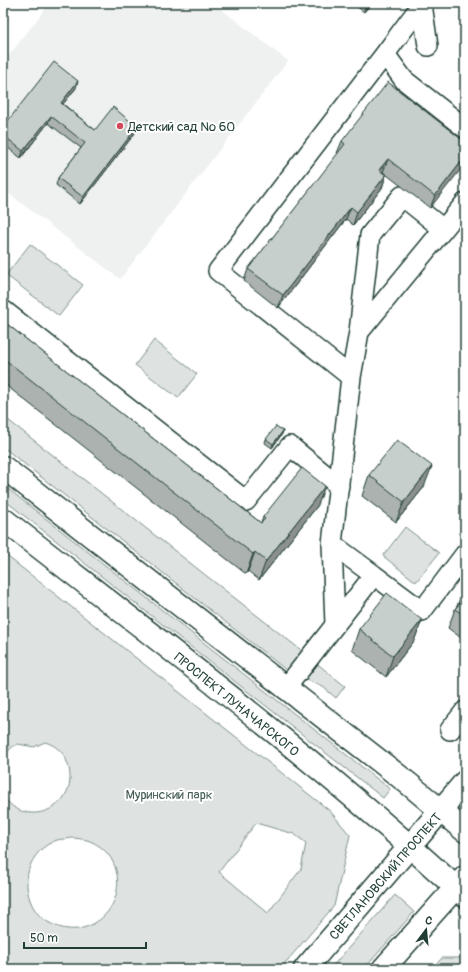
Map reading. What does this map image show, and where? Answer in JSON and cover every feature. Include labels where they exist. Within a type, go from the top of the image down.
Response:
[{"type":"main road","points":[[3,467],[441,810],[465,831]]},
{"type":"main road","name":"ПРОСПЕКТ ЛУНАЧАРСКОГО","points":[[3,519],[260,720],[462,887]]},
{"type":"main road","name":"СВЕТЛАНОВСКИЙ ПРОСПЕКТ","points":[[305,969],[465,782]]},
{"type":"main road","points":[[383,969],[462,887]]},
{"type":"lane","points":[[422,3],[428,46]]},
{"type":"lane","points":[[351,377],[218,270],[385,54],[422,3]]},
{"type":"lane","points":[[385,54],[404,80],[465,128]]},
{"type":"lane","points":[[335,626],[332,544],[351,377],[359,332],[370,235],[402,196],[443,229]]},
{"type":"lane","points":[[359,332],[465,203]]},
{"type":"lane","points":[[3,310],[246,501],[290,446],[339,486]]},
{"type":"lane","points":[[332,544],[422,611],[465,554]]},
{"type":"lane","points":[[285,688],[374,575]]},
{"type":"lane","points":[[450,730],[465,711]]},
{"type":"shaded area","name":"Детский сад № 60","points":[[50,3],[213,3],[288,61],[120,279],[3,189],[3,63]]},
{"type":"green space","points":[[30,244],[83,285],[59,316],[6,275]]},
{"type":"green space","points":[[154,340],[197,374],[178,398],[135,365]]},
{"type":"green space","points":[[3,416],[306,654],[290,673],[3,447]]},
{"type":"green space","points":[[3,485],[390,789],[383,798],[3,499]]},
{"type":"green space","points":[[405,527],[439,553],[416,582],[383,556]]},
{"type":"green space","name":"Муринский парк","points":[[3,553],[330,811],[350,835],[334,906],[280,969],[3,969],[3,795],[13,806],[25,812],[37,813],[50,809],[60,802],[67,791],[70,778],[64,755],[56,747],[45,742],[34,747],[18,744],[12,747],[3,757]],"holes":[[[256,823],[294,834],[306,843],[301,869],[268,913],[219,872]],[[72,838],[87,840],[101,847],[110,858],[116,870],[118,884],[115,897],[109,909],[100,920],[80,929],[66,929],[46,921],[35,910],[27,890],[29,870],[33,860],[39,852],[47,845],[57,840]]]},
{"type":"green space","points":[[315,662],[345,686],[336,698],[323,687],[303,678]]},
{"type":"green space","points":[[395,895],[414,912],[364,969],[330,969]]},
{"type":"green space","points":[[442,958],[465,958],[465,969],[432,969]]},
{"type":"building","points":[[54,62],[78,81],[61,103],[95,130],[113,107],[137,127],[83,197],[58,178],[85,143],[51,116],[23,151],[3,135],[3,127]]},
{"type":"building","points":[[388,82],[465,142],[465,157],[435,196],[388,159],[379,170],[386,175],[357,212],[351,207],[283,295],[248,269],[345,144],[342,141]]},
{"type":"building","points":[[3,321],[261,523],[265,519],[263,517],[302,468],[325,486],[266,561],[255,552],[253,554],[3,358]]},
{"type":"building","points":[[276,426],[283,431],[273,444],[266,439]]},
{"type":"building","points":[[397,440],[432,466],[404,502],[369,475]]},
{"type":"building","points":[[387,593],[422,620],[393,656],[359,629]]},
{"type":"building","points":[[465,597],[465,616],[455,609]]},
{"type":"place","name":"Детский сад № 60","points":[[120,126]]}]
